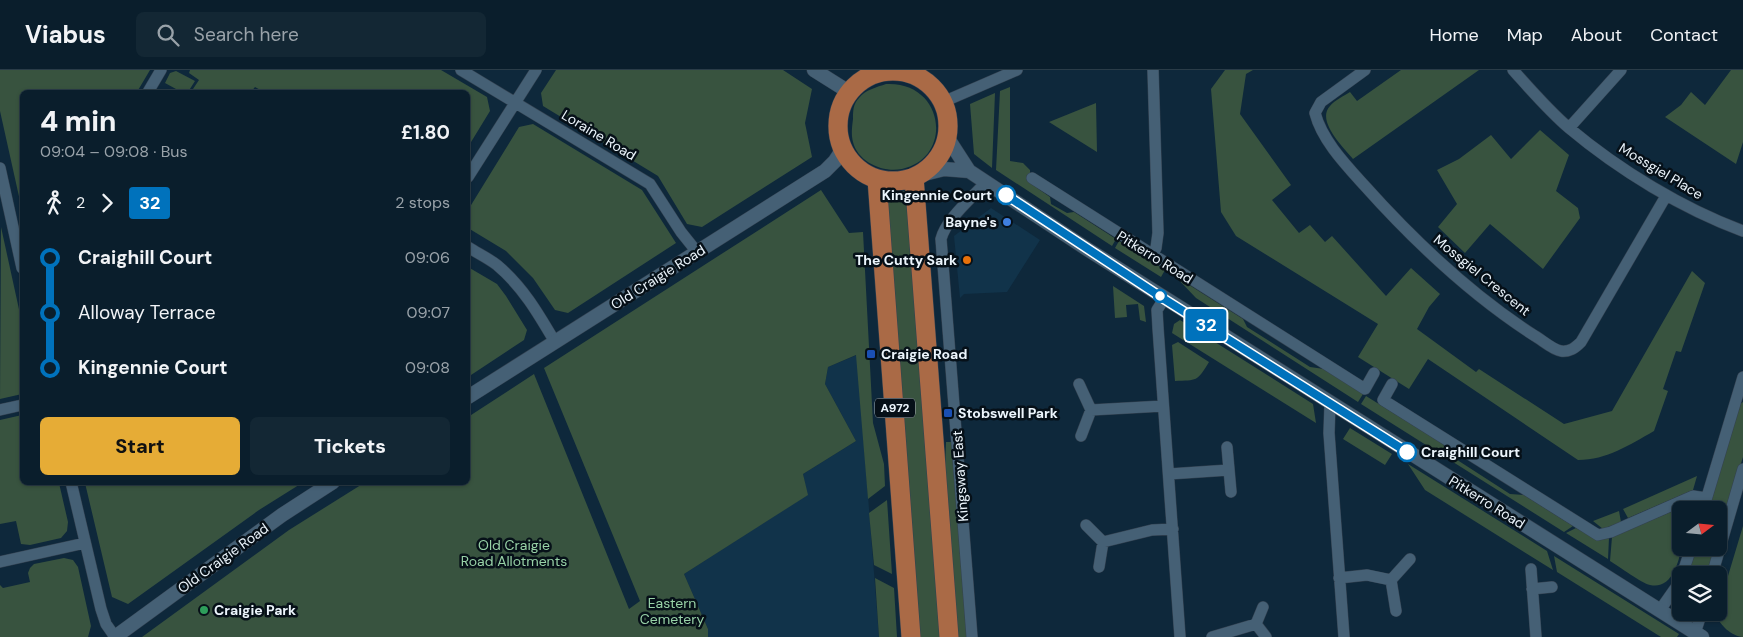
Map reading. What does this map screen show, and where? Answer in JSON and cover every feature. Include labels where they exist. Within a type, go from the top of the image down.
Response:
[{"type":"highway","points":[[902,71],[916,73],[937,92],[943,102],[948,124],[948,137],[940,156],[931,166],[917,176],[896,182],[878,179],[857,168],[842,149],[838,134],[842,104],[858,81],[874,74],[902,71]]},
{"type":"highway","name":"Kingsway East","points":[[917,176],[949,637]]},
{"type":"highway","name":"A972","points":[[878,179],[911,637]]},
{"type":"street","points":[[149,90],[161,70]]},
{"type":"street","name":"Loraine Road","points":[[461,70],[650,184],[680,232],[697,252]]},
{"type":"street","points":[[470,174],[536,70]]},
{"type":"street","points":[[814,70],[858,81]]},
{"type":"street","points":[[943,102],[1017,70]]},
{"type":"street","points":[[1152,255],[1156,248],[1158,233],[1153,70]]},
{"type":"street","name":"Mossgiel Crescent","points":[[1365,70],[1321,102],[1315,113],[1318,127],[1346,164],[1395,219],[1439,263],[1515,322],[1560,351],[1572,350],[1581,342],[1666,196]]},
{"type":"street","name":"Mossgiel Place","points":[[1513,70],[1569,128],[1629,172],[1666,196],[1723,224],[1743,231]]},
{"type":"street","points":[[1569,128],[1622,70]]},
{"type":"street","name":"Pitkerro Road","points":[[948,137],[970,171],[986,182],[1164,299],[1698,635]]},
{"type":"street","name":"Old Craigie Road","points":[[470,396],[825,171],[835,161],[842,149]]},
{"type":"street","points":[[0,168],[20,259]]},
{"type":"street","points":[[917,176],[944,169],[970,171]]},
{"type":"street","name":"Pitkerro Road","points":[[1032,178],[1365,389],[1374,373]]},
{"type":"street","name":"Kingsway East","points":[[972,637],[942,239],[944,230],[950,222],[986,182]]},
{"type":"street","points":[[470,248],[496,264],[520,287],[535,307],[554,342]]},
{"type":"street","points":[[1164,299],[1157,310],[1180,637]]},
{"type":"street","points":[[1705,501],[1743,377]]},
{"type":"street","points":[[1079,384],[1091,410],[1081,436]]},
{"type":"street","points":[[1392,384],[1383,400],[1598,535],[1611,532],[1693,496],[1706,498]]},
{"type":"street","points":[[1330,404],[1329,432],[1344,637]]},
{"type":"street","points":[[0,410],[20,405]]},
{"type":"street","points":[[1091,410],[1163,406]]},
{"type":"street","points":[[1228,447],[1231,492]]},
{"type":"street","points":[[1715,566],[1743,469]]},
{"type":"street","points":[[1169,474],[1229,470]]},
{"type":"street","points":[[72,485],[101,609],[106,624],[115,637]]},
{"type":"street","name":"Old Craigie Road","points":[[115,637],[282,515],[328,485]]},
{"type":"street","points":[[1086,525],[1103,542]]},
{"type":"street","points":[[1103,542],[1152,530],[1173,529]]},
{"type":"street","points":[[0,562],[85,542]]},
{"type":"street","points":[[1099,567],[1103,542]]},
{"type":"street","points":[[1391,580],[1410,559]]},
{"type":"street","points":[[1531,569],[1536,637]]},
{"type":"street","points":[[1339,578],[1367,575],[1391,580]]},
{"type":"street","points":[[1391,580],[1396,611]]},
{"type":"street","points":[[1532,588],[1552,587]]},
{"type":"street","points":[[1660,610],[1672,593]]},
{"type":"street","points":[[1256,624],[1263,607]]},
{"type":"street","points":[[1698,635],[1700,621]]},
{"type":"street","points":[[1212,637],[1256,624]]},
{"type":"street","points":[[1256,624],[1266,637]]},
{"type":"shaded area","points":[[991,208],[1040,240],[1007,292],[964,294],[960,298],[954,236]]},
{"type":"shaded area","points":[[857,355],[879,637],[708,637],[708,629],[684,574],[807,495],[803,474],[856,441],[825,384],[828,367]]},
{"type":"green space","points":[[0,70],[150,70],[138,90],[20,90],[20,201],[0,111]]},
{"type":"green space","points":[[190,70],[441,70],[487,97],[490,111],[470,144],[470,90],[260,90],[255,87],[253,90],[192,90],[199,80],[189,73]]},
{"type":"green space","points":[[556,70],[783,70],[812,89],[805,123],[812,157],[702,227],[687,224],[658,176],[543,106],[541,93]]},
{"type":"green space","points":[[1225,70],[1253,70],[1246,74],[1240,114],[1291,185],[1272,200],[1299,233],[1310,225],[1325,242],[1332,236],[1386,296],[1411,268],[1440,294],[1429,307],[1417,329],[1476,372],[1479,369],[1564,424],[1612,411],[1692,271],[1705,283],[1681,352],[1676,351],[1663,389],[1668,391],[1654,431],[1608,455],[1578,460],[1428,359],[1409,389],[1358,357],[1378,324],[1236,236],[1221,212],[1211,89]]},
{"type":"green space","points":[[1401,70],[1479,70],[1353,159],[1332,134],[1328,126],[1326,119],[1330,106],[1350,92],[1357,101]]},
{"type":"green space","points":[[1731,70],[1743,70],[1743,142],[1736,164],[1665,117],[1681,105],[1691,92],[1705,105]]},
{"type":"green space","points":[[176,71],[195,81],[189,90],[175,90],[165,83],[170,73]]},
{"type":"green space","points":[[886,84],[906,86],[921,94],[931,107],[936,121],[935,136],[930,151],[919,162],[902,169],[887,169],[872,165],[860,155],[852,139],[853,110],[856,103],[864,93]]},
{"type":"green space","points":[[1010,87],[1010,161],[1023,163],[1030,170],[1030,183],[1050,197],[1051,204],[1067,213],[1074,212],[1116,239],[1112,246],[996,170],[1000,91]]},
{"type":"green space","points":[[995,93],[992,168],[974,154],[970,104]]},
{"type":"green space","points":[[1096,103],[1097,152],[1049,122]]},
{"type":"green space","points":[[533,124],[642,190],[676,243],[568,313],[555,310],[533,278],[506,251],[470,229],[470,207],[519,127]]},
{"type":"green space","points":[[1540,130],[1569,155],[1556,191],[1578,208],[1580,218],[1543,269],[1490,224],[1465,253],[1438,227],[1457,204],[1437,170],[1459,159],[1491,135],[1511,159]]},
{"type":"green space","points":[[821,190],[849,233],[863,232],[873,423],[884,464],[885,486],[868,499],[856,355],[828,367],[825,384],[856,441],[803,474],[808,495],[684,574],[708,629],[708,637],[142,637],[289,530],[361,485],[470,485],[470,416],[534,374],[629,609],[640,601],[544,368]]},
{"type":"green space","points":[[907,191],[941,637],[919,637],[885,193]]},
{"type":"green space","points":[[1,227],[20,314],[20,394],[0,399]]},
{"type":"green space","points":[[1119,241],[1165,270],[1161,277],[1115,248]]},
{"type":"green space","points":[[470,268],[497,284],[527,330],[524,340],[470,376]]},
{"type":"green space","points":[[1175,276],[1243,319],[1247,327],[1310,367],[1324,369],[1363,394],[1358,402],[1196,298]]},
{"type":"green space","points":[[1113,286],[1144,306],[1146,322],[1140,320],[1138,304],[1126,305],[1127,317],[1115,318]]},
{"type":"green space","points":[[1180,320],[1313,404],[1316,423],[1172,333],[1174,324]]},
{"type":"green space","points":[[1178,342],[1209,362],[1196,379],[1175,381],[1172,345]]},
{"type":"green space","points":[[1366,396],[1443,444],[1448,454],[1510,494],[1524,495],[1573,526],[1564,532],[1361,404]]},
{"type":"green space","points":[[1743,402],[1743,457],[1728,505],[1728,501],[1710,501],[1740,404]]},
{"type":"green space","points":[[20,415],[20,485],[59,485],[68,522],[67,531],[61,538],[30,545],[21,544],[16,521],[0,524],[0,420]]},
{"type":"green space","points":[[1350,428],[1392,454],[1385,465],[1343,439]]},
{"type":"green space","points":[[946,442],[953,442],[968,637],[958,637],[945,466]]},
{"type":"green space","points":[[1408,464],[1547,551],[1553,570],[1425,490]]},
{"type":"green space","points":[[1697,476],[1693,490],[1628,518],[1623,509]]},
{"type":"green space","points":[[86,485],[299,485],[259,510],[128,604],[112,597]]},
{"type":"green space","points":[[887,500],[892,574],[874,565],[869,513]]},
{"type":"green space","points":[[1619,511],[1621,522],[1603,529],[1593,521]]},
{"type":"green space","points":[[1672,511],[1672,556],[1679,556],[1677,566],[1672,566],[1672,575],[1663,583],[1657,585],[1646,584],[1636,578],[1610,561],[1612,537]]},
{"type":"green space","points":[[1743,526],[1743,637],[1734,635],[1719,621],[1727,621],[1727,579]]},
{"type":"green space","points":[[1576,528],[1598,540],[1609,538],[1608,559],[1566,533]]},
{"type":"green space","points":[[1554,556],[1679,634],[1677,637],[1661,637],[1557,572]]},
{"type":"green space","points":[[1692,556],[1712,556],[1709,566],[1689,566]]},
{"type":"green space","points":[[64,558],[73,560],[78,567],[91,626],[88,637],[0,637],[0,585],[3,588],[30,582],[28,573],[34,564]]},
{"type":"green space","points":[[875,578],[894,588],[897,637],[879,637]]},
{"type":"bus line","name":"32","points":[[1006,195],[1164,299],[1407,452]]},
{"type":"place","name":"Kingennie Court","points":[[1006,195]]},
{"type":"place","name":"Bayne's","points":[[1007,222]]},
{"type":"place","name":"The Cutty Sark","points":[[967,260]]},
{"type":"place","name":"Craigie Road","points":[[871,354]]},
{"type":"place","name":"Stobswell Park","points":[[948,413]]},
{"type":"place","name":"Craighill Court","points":[[1407,452]]},
{"type":"place","name":"Craigie Park","points":[[204,610]]},
{"type":"park label","name":"Old Craigie Road Allotments","points":[[514,554]]},
{"type":"park label","name":"Eastern Cemetery","points":[[672,612]]}]
